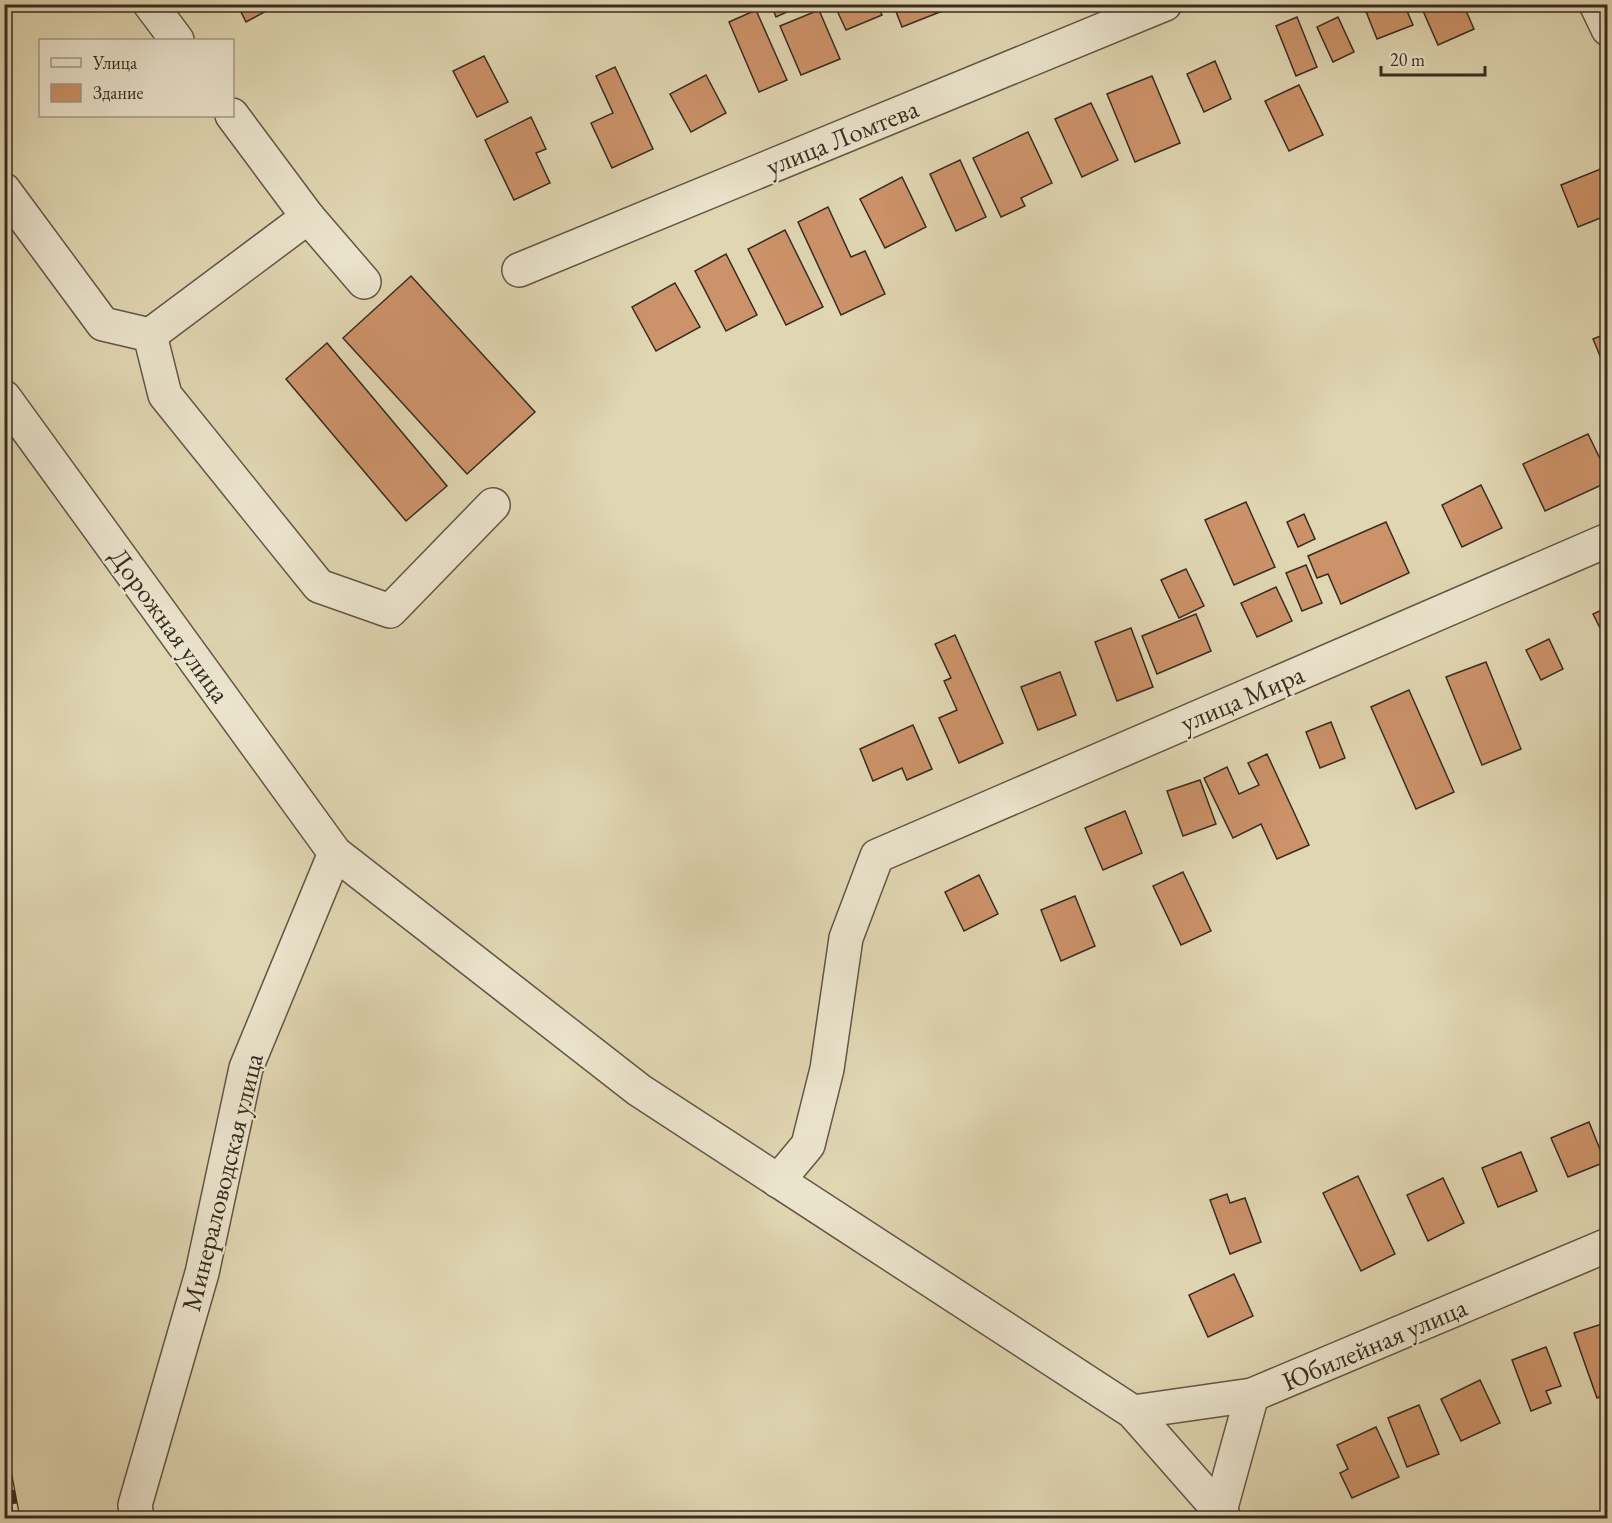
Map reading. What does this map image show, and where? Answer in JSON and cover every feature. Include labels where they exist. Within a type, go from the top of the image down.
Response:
[{"type":"street","points":[[150,4],[176,39]]},
{"type":"street","name":"улица Ломтева","points":[[519,270],[1165,4]]},
{"type":"street","points":[[1596,4],[1608,29]]},
{"type":"street","points":[[233,117],[308,217],[364,282]]},
{"type":"street","points":[[4,190],[102,324],[150,335],[308,217]]},
{"type":"street","points":[[150,335],[165,395],[319,586],[390,611],[493,505]]},
{"type":"street","name":"Дорожная улица","points":[[4,397],[335,853],[639,1090],[1133,1413],[1222,1515]]},
{"type":"street","name":"улица Мира","points":[[778,1182],[808,1145],[826,1069],[846,938],[877,856],[1608,540]]},
{"type":"street","name":"Минераловодская улица","points":[[137,1518],[135,1505],[202,1273],[246,1068],[335,853]]},
{"type":"street","name":"Юбилейная улица","points":[[1133,1413],[1252,1395],[1608,1245]]},
{"type":"street","points":[[1222,1515],[1252,1395]]},
{"type":"building","points":[[237,4],[279,4],[246,22]]},
{"type":"building","points":[[771,4],[804,4],[776,17]]},
{"type":"building","points":[[834,4],[877,4],[882,15],[846,30]]},
{"type":"building","points":[[893,4],[948,4],[950,8],[902,27]]},
{"type":"building","points":[[1363,4],[1404,4],[1413,25],[1377,39]]},
{"type":"building","points":[[1420,4],[1463,4],[1474,29],[1438,45]]},
{"type":"building","points":[[756,10],[787,80],[759,92],[729,22]]},
{"type":"building","points":[[819,10],[840,59],[801,75],[780,26]]},
{"type":"building","points":[[1297,17],[1317,67],[1296,76],[1276,26]]},
{"type":"building","points":[[1338,17],[1354,52],[1333,62],[1317,27]]},
{"type":"building","points":[[484,56],[508,102],[477,117],[453,71]]},
{"type":"building","points":[[1215,61],[1231,99],[1204,112],[1187,74]]},
{"type":"building","points":[[615,67],[653,149],[612,168],[591,123],[613,113],[596,76]]},
{"type":"building","points":[[706,75],[726,113],[691,132],[670,94]]},
{"type":"building","points":[[1152,76],[1180,143],[1135,162],[1107,94]]},
{"type":"building","points":[[1299,85],[1323,135],[1289,151],[1265,101]]},
{"type":"building","points":[[1091,103],[1118,160],[1082,177],[1055,119]]},
{"type":"building","points":[[531,117],[546,149],[536,153],[550,183],[514,200],[485,140]]},
{"type":"building","points":[[1028,132],[1052,183],[1021,198],[1025,206],[1001,217],[973,158]]},
{"type":"building","points":[[960,160],[986,217],[956,231],[930,174]]},
{"type":"building","points":[[1608,166],[1608,215],[1578,227],[1561,185]]},
{"type":"building","points":[[902,177],[926,227],[885,248],[860,199]]},
{"type":"building","points":[[828,207],[851,257],[865,251],[885,294],[841,315],[798,222]]},
{"type":"building","points":[[785,230],[823,307],[786,325],[748,249]]},
{"type":"building","points":[[726,254],[757,315],[726,331],[695,271]]},
{"type":"building","points":[[411,276],[535,412],[467,474],[343,338]]},
{"type":"building","points":[[675,283],[700,327],[656,351],[632,307]]},
{"type":"building","points":[[1608,333],[1608,375],[1593,339]]},
{"type":"building","points":[[327,343],[447,486],[406,521],[286,379]]},
{"type":"building","points":[[1588,434],[1608,475],[1608,482],[1545,511],[1523,464]]},
{"type":"building","points":[[1481,485],[1502,528],[1462,547],[1442,505]]},
{"type":"building","points":[[1246,502],[1275,567],[1234,585],[1205,520]]},
{"type":"building","points":[[1304,514],[1315,539],[1298,547],[1287,522]]},
{"type":"building","points":[[1386,522],[1409,573],[1341,604],[1328,574],[1317,578],[1308,556]]},
{"type":"building","points":[[1306,565],[1322,603],[1302,611],[1286,573]]},
{"type":"building","points":[[1186,569],[1204,606],[1179,618],[1161,580]]},
{"type":"building","points":[[1276,587],[1292,621],[1257,637],[1241,603]]},
{"type":"building","points":[[1608,607],[1608,644],[1593,614]]},
{"type":"building","points":[[1196,614],[1211,651],[1157,674],[1142,636]]},
{"type":"building","points":[[1131,628],[1153,687],[1117,701],[1095,642]]},
{"type":"building","points":[[955,635],[1003,743],[959,763],[939,718],[957,710],[944,681],[951,678],[935,644]]},
{"type":"building","points":[[1549,639],[1563,669],[1541,680],[1526,650]]},
{"type":"building","points":[[1486,662],[1521,749],[1482,765],[1446,677]]},
{"type":"building","points":[[1060,672],[1076,715],[1038,730],[1021,687]]},
{"type":"building","points":[[1409,690],[1454,792],[1416,809],[1371,707]]},
{"type":"building","points":[[1331,722],[1345,758],[1320,768],[1306,732]]},
{"type":"building","points":[[913,725],[932,769],[907,780],[902,768],[873,781],[860,749]]},
{"type":"building","points":[[1267,754],[1309,845],[1277,859],[1261,824],[1233,838],[1204,778],[1227,767],[1239,794],[1259,785],[1248,763]]},
{"type":"building","points":[[1200,780],[1216,824],[1183,836],[1167,791]]},
{"type":"building","points":[[1125,811],[1142,853],[1103,870],[1085,828]]},
{"type":"building","points":[[1183,872],[1211,931],[1181,945],[1153,886]]},
{"type":"building","points":[[979,875],[998,914],[964,931],[945,892]]},
{"type":"building","points":[[1075,896],[1095,946],[1061,961],[1041,910]]},
{"type":"building","points":[[1589,1122],[1605,1162],[1568,1177],[1551,1138]]},
{"type":"building","points":[[1521,1152],[1537,1191],[1498,1207],[1482,1168]]},
{"type":"building","points":[[1358,1176],[1395,1254],[1361,1271],[1323,1193]]},
{"type":"building","points":[[1443,1178],[1464,1223],[1428,1241],[1407,1195]]},
{"type":"building","points":[[1227,1194],[1230,1203],[1245,1198],[1261,1242],[1230,1254],[1210,1200]]},
{"type":"building","points":[[1234,1274],[1253,1316],[1208,1337],[1189,1295]]},
{"type":"building","points":[[1608,1322],[1608,1394],[1597,1398],[1574,1333]]},
{"type":"building","points":[[1546,1347],[1561,1386],[1546,1391],[1551,1403],[1531,1411],[1512,1360]]},
{"type":"building","points":[[1480,1380],[1500,1423],[1461,1441],[1441,1399]]},
{"type":"building","points":[[1419,1405],[1439,1454],[1407,1467],[1388,1418]]},
{"type":"building","points":[[1376,1427],[1399,1477],[1352,1498],[1340,1473],[1348,1469],[1337,1445]]},
{"type":"railway","points":[[4,1449],[17,1518]]}]
